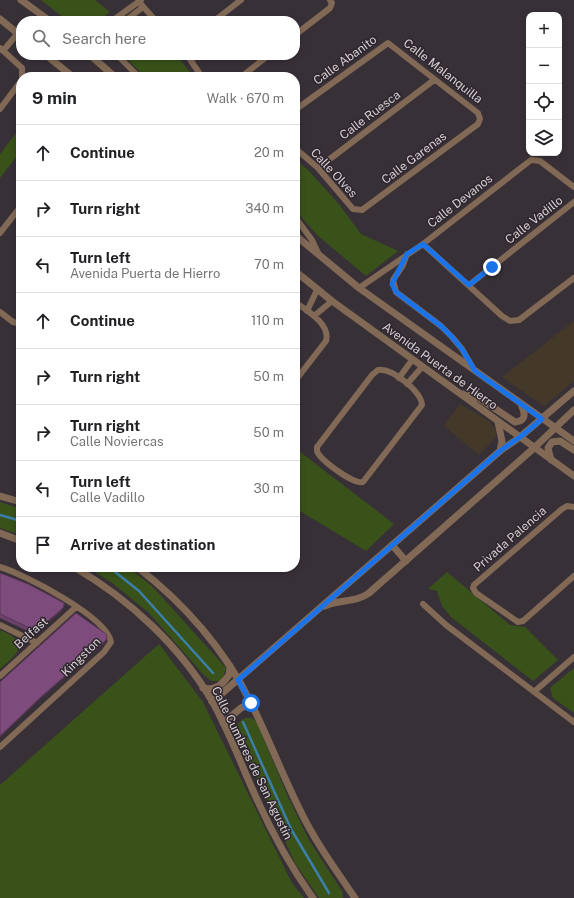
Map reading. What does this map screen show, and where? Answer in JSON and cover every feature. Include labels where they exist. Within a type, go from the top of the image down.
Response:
[{"type":"street","points":[[21,0],[43,16]]},
{"type":"street","points":[[220,16],[241,0]]},
{"type":"street","points":[[300,31],[330,8],[331,2]]},
{"type":"street","points":[[120,16],[141,3]]},
{"type":"street","points":[[130,16],[141,3]]},
{"type":"street","points":[[141,3],[152,16]]},
{"type":"street","points":[[1,22],[16,32]]},
{"type":"street","points":[[16,37],[2,49],[22,68],[22,72]]},
{"type":"street","name":"Calle Malanquilla","points":[[388,42],[434,80],[478,113],[480,119]]},
{"type":"street","name":"Calle Abanito","points":[[300,106],[388,42]]},
{"type":"street","points":[[52,60],[67,72]]},
{"type":"street","points":[[96,60],[109,72]]},
{"type":"street","points":[[121,60],[134,72]]},
{"type":"street","points":[[190,60],[199,72]]},
{"type":"street","points":[[247,72],[263,60]]},
{"type":"street","name":"Calle Ruesca","points":[[318,168],[434,80]]},
{"type":"street","points":[[0,109],[16,87]]},
{"type":"street","name":"Calle Garenas","points":[[358,211],[362,210],[478,124],[480,119]]},
{"type":"street","name":"Calle Olves","points":[[300,152],[318,168],[353,209],[358,211]]},
{"type":"street","name":"Calle Devanos","points":[[359,288],[423,244],[531,160],[535,159],[540,161],[574,186]]},
{"type":"street","name":"Calle Vadillo","points":[[469,285],[574,202]]},
{"type":"street","points":[[0,233],[16,212]]},
{"type":"street","points":[[300,224],[312,240],[319,254]]},
{"type":"street","name":"Avenida Puerta de Hierro","points":[[300,239],[359,288],[574,441]]},
{"type":"street","points":[[423,244],[502,316],[510,321],[515,322],[574,278]]},
{"type":"street","points":[[407,254],[403,264],[393,280],[393,288],[396,292],[441,326],[452,337],[462,349],[475,371]]},
{"type":"street","name":"Avenida Puerta de Hierro","points":[[300,275],[317,290],[412,360],[574,476]]},
{"type":"street","points":[[307,311],[317,290]]},
{"type":"street","points":[[314,316],[332,301]]},
{"type":"street","points":[[300,306],[314,316],[327,331],[326,341],[300,375]]},
{"type":"street","points":[[0,312],[16,323]]},
{"type":"street","points":[[399,378],[412,360]]},
{"type":"street","points":[[407,384],[422,367]]},
{"type":"street","points":[[382,370],[388,371],[399,378],[419,394],[422,405],[363,482],[359,484],[352,481],[320,458],[316,451],[317,447],[372,375],[382,370]]},
{"type":"street","points":[[212,702],[318,608],[347,585],[500,451],[520,437],[574,391]]},
{"type":"street","points":[[459,393],[479,398],[515,422],[520,422],[524,418],[525,412],[522,404]]},
{"type":"street","points":[[318,608],[342,600],[363,598],[406,562],[534,448],[574,410]]},
{"type":"street","points":[[498,422],[502,441],[500,451]]},
{"type":"street","points":[[551,460],[548,448],[552,442],[560,441],[574,450]]},
{"type":"street","points":[[0,496],[16,501]]},
{"type":"street","name":"Privada Palencia","points":[[574,506],[567,506],[562,509],[474,585],[473,588],[482,597],[518,622],[523,621],[574,576]]},
{"type":"street","points":[[0,533],[16,539]]},
{"type":"street","points":[[392,545],[406,562]]},
{"type":"street","name":"Kingston","points":[[0,567],[44,586],[76,607],[94,620],[109,635],[110,645],[0,747]]},
{"type":"street","name":"Calle Cumbres de San Agustín","points":[[82,572],[112,592],[172,646],[203,688],[212,702],[279,844],[300,879],[314,898]]},
{"type":"street","name":"Calle Cumbres de San Agustín","points":[[143,572],[185,610],[216,647],[230,667],[251,703],[299,808],[319,846],[355,898]]},
{"type":"street","points":[[347,585],[347,593],[352,600]]},
{"type":"street","points":[[423,604],[446,625],[574,722]]},
{"type":"street","name":"Belfast","points":[[0,676],[76,607]]},
{"type":"street","points":[[0,625],[36,642]]},
{"type":"street","points":[[535,691],[574,657]]},
{"type":"street","points":[[203,688],[209,690],[217,687],[229,676],[230,667]]},
{"type":"street","points":[[222,723],[241,708],[251,703]]},
{"type":"shaded area","points":[[574,321],[574,381],[544,406],[502,377]]},
{"type":"shaded area","points":[[460,404],[490,422],[495,429],[496,437],[479,455],[444,426]]},
{"type":"green space","points":[[41,0],[95,0],[110,12],[105,16],[62,16]]},
{"type":"green space","points":[[128,60],[180,60],[190,72],[140,72]]},
{"type":"green space","points":[[16,133],[16,157],[0,178],[0,154]]},
{"type":"green space","points":[[300,163],[338,203],[361,234],[398,251],[366,276],[317,235],[300,216]]},
{"type":"green space","points":[[300,452],[394,524],[366,551],[300,511]]},
{"type":"green space","points":[[0,502],[16,507],[16,533],[0,528]]},
{"type":"green space","points":[[95,572],[134,572],[153,587],[226,668],[222,681],[211,681],[203,674],[149,613],[112,583]]},
{"type":"green space","points":[[447,572],[510,625],[525,627],[558,660],[533,681],[451,617],[442,606],[437,591],[428,589]]},
{"type":"green space","points":[[0,630],[16,639],[19,644],[19,648],[17,653],[0,669]]},
{"type":"green space","points":[[159,644],[203,702],[292,883],[304,898],[0,898],[0,785]]},
{"type":"green space","points":[[574,668],[574,713],[553,698],[550,688]]},
{"type":"green space","points":[[252,718],[256,721],[288,797],[309,840],[342,891],[343,898],[319,898],[295,863],[236,732],[239,723],[243,719]]},
{"type":"building","points":[[0,573],[28,584],[64,603],[63,608],[36,631],[0,614]]},
{"type":"building","points":[[76,613],[106,634],[106,640],[42,696],[0,736],[0,682]]},
{"type":"waterway","points":[[0,515],[16,520]]},
{"type":"waterway","points":[[115,572],[139,591],[213,673]]},
{"type":"waterway","points":[[243,722],[291,829],[329,893]]},
{"type":"route","points":[[251,703],[238,680],[318,608],[347,585],[500,451],[542,419],[475,371],[462,349],[452,337],[441,326],[396,292],[392,284],[397,272],[406,259],[407,254],[423,244],[469,285],[492,267]]}]
